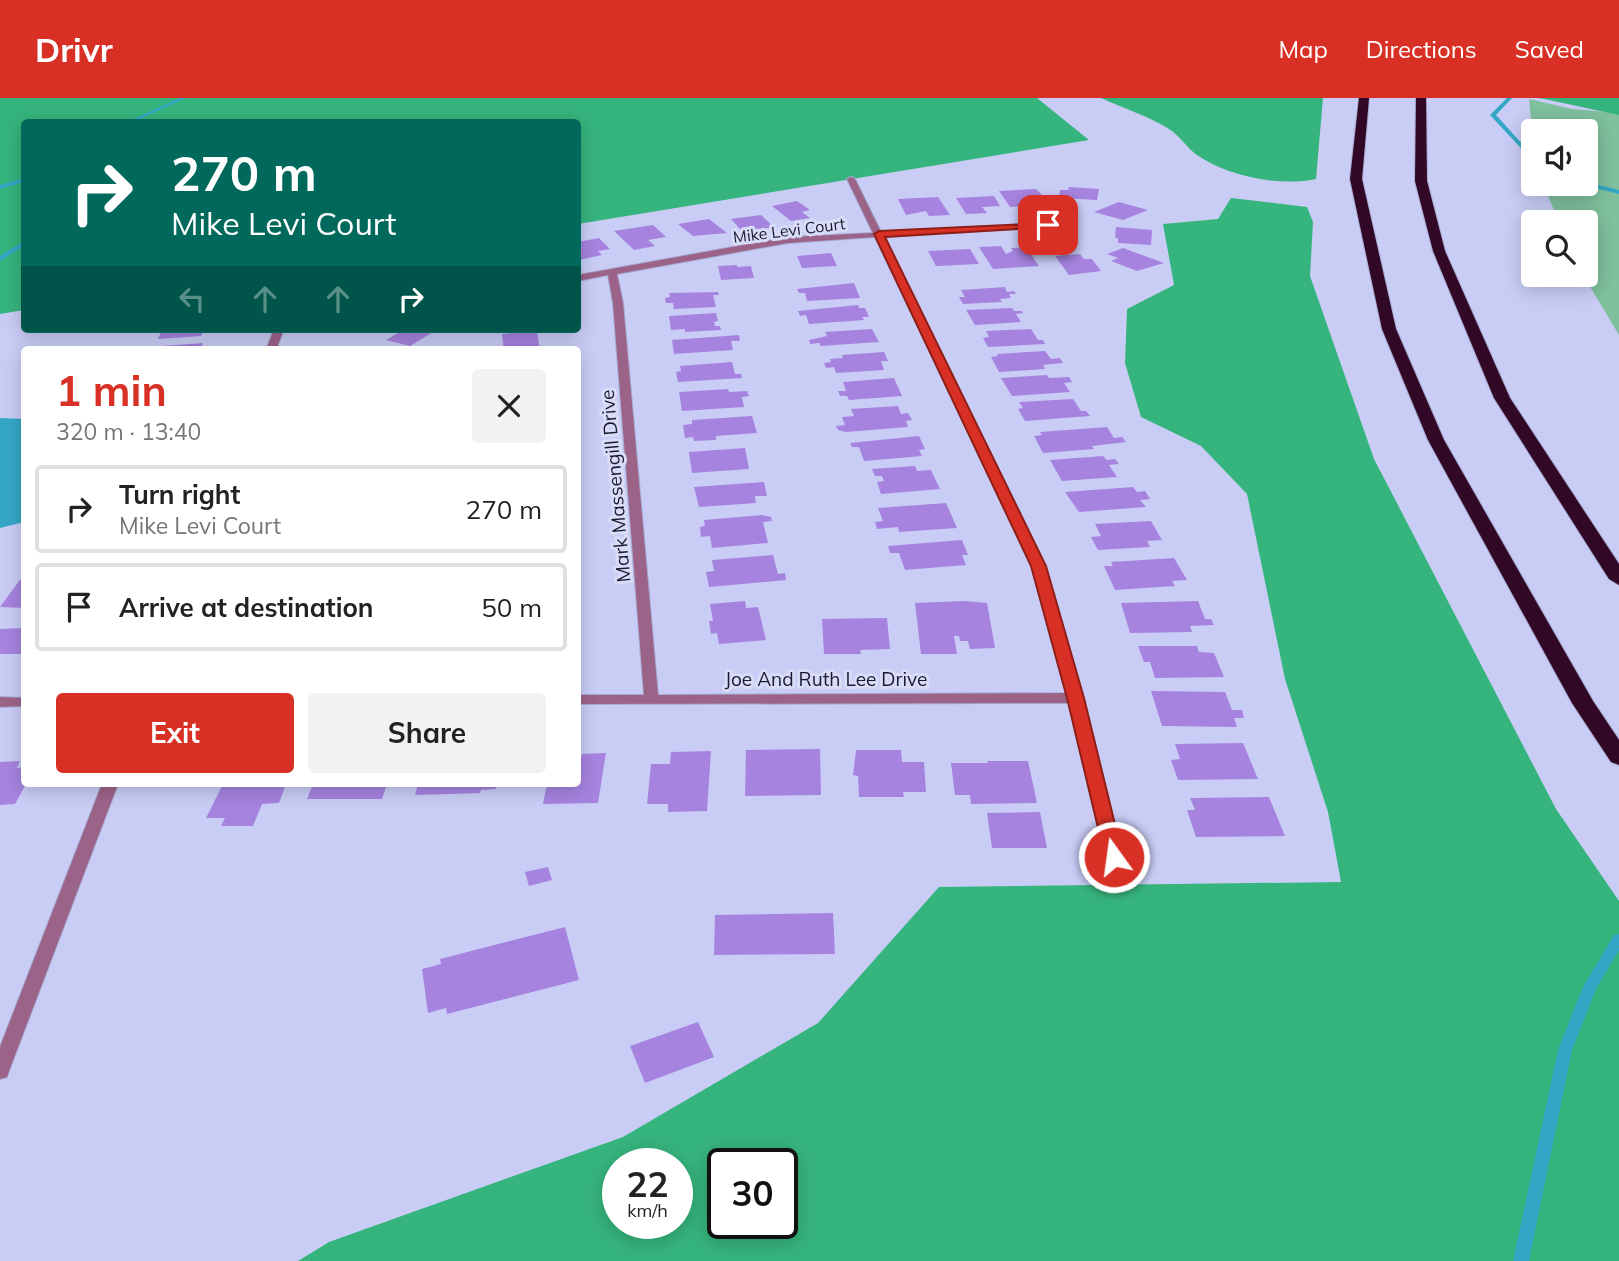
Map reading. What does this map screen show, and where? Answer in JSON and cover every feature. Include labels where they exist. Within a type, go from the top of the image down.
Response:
[{"type":"highway","points":[[1364,98],[1356,178],[1389,329],[1436,440],[1583,703],[1619,757]]},
{"type":"highway","points":[[1421,98],[1421,181],[1439,251],[1502,398],[1619,579]]},
{"type":"street","points":[[851,179],[1039,566],[1076,698],[1114,857]]},
{"type":"street","name":"Mike Levi Court","points":[[581,277],[788,240],[1048,225]]},
{"type":"street","name":"Mark Massengill Drive","points":[[611,271],[618,303],[651,699]]},
{"type":"street","name":"Joe And Ruth Lee Drive","points":[[581,700],[1076,698]]},
{"type":"street","points":[[0,702],[21,702]]},
{"type":"street","points":[[0,1071],[109,787]]},
{"type":"green space","points":[[0,98],[1037,98],[1089,140],[581,224],[581,119],[21,119],[21,310],[0,314]]},
{"type":"green space","points":[[1101,98],[1323,98],[1316,179],[1286,182],[1254,178],[1223,169],[1197,155],[1169,129]]},
{"type":"green space","points":[[1538,98],[1619,98],[1619,115],[1549,100]]},
{"type":"green space","points":[[1529,99],[1572,109],[1619,113],[1619,335],[1590,287],[1598,287],[1598,210],[1554,210],[1548,196],[1598,196],[1598,119],[1531,119]]},
{"type":"green space","points":[[1231,198],[1307,207],[1313,222],[1310,276],[1374,459],[1556,809],[1619,901],[1619,1261],[298,1261],[329,1242],[623,1137],[818,1023],[939,887],[1341,882],[1328,812],[1285,679],[1247,494],[1201,446],[1141,417],[1125,363],[1127,309],[1174,285],[1163,224],[1218,219]]},
{"type":"water","points":[[0,418],[21,419],[21,523],[0,528]]},
{"type":"building","points":[[1069,187],[1099,189],[1097,200],[1059,198],[1060,190],[1068,190]]},
{"type":"building","points":[[1036,189],[1045,198],[1026,199],[1031,206],[1010,207],[999,191]]},
{"type":"building","points":[[994,196],[1000,206],[982,207],[987,213],[966,214],[956,198]]},
{"type":"building","points":[[938,197],[950,215],[929,216],[926,211],[906,215],[898,199]]},
{"type":"building","points":[[797,201],[810,210],[802,212],[810,218],[791,221],[772,206]]},
{"type":"building","points":[[1119,202],[1148,210],[1123,220],[1094,212]]},
{"type":"building","points":[[761,215],[774,227],[743,232],[731,219]]},
{"type":"building","points":[[709,219],[727,233],[693,236],[678,224]]},
{"type":"building","points":[[653,225],[666,237],[648,240],[655,246],[634,250],[614,231]]},
{"type":"building","points":[[1116,227],[1152,230],[1151,245],[1118,243],[1118,238],[1115,238]]},
{"type":"building","points":[[599,238],[610,249],[598,251],[602,255],[581,260],[581,241]]},
{"type":"building","points":[[1001,246],[1006,254],[1013,251],[1011,248],[1026,247],[1039,266],[993,269],[979,247]]},
{"type":"building","points":[[1123,248],[1164,263],[1137,271],[1111,261],[1118,258],[1107,254]]},
{"type":"building","points":[[970,249],[979,264],[936,266],[928,251]]},
{"type":"building","points":[[831,253],[837,266],[802,268],[797,256]]},
{"type":"building","points":[[1080,254],[1084,259],[1092,259],[1101,271],[1069,275],[1055,256]]},
{"type":"building","points":[[718,266],[751,266],[754,278],[721,280]]},
{"type":"building","points":[[854,283],[860,298],[807,301],[805,293],[799,293],[797,289]]},
{"type":"building","points":[[1005,287],[1007,292],[1014,291],[1016,294],[1009,294],[1011,298],[1000,299],[1002,302],[963,304],[959,297],[965,297],[961,290]]},
{"type":"building","points":[[718,292],[719,295],[713,295],[716,307],[674,309],[673,303],[666,303],[665,298],[670,297],[669,293]]},
{"type":"building","points":[[858,305],[859,308],[865,308],[869,317],[862,317],[864,320],[809,324],[806,315],[800,316],[798,311]]},
{"type":"building","points":[[1012,308],[1014,311],[1022,311],[1023,313],[1016,314],[1021,322],[975,325],[966,310]]},
{"type":"building","points":[[716,313],[718,321],[714,322],[715,326],[720,326],[721,330],[671,330],[669,316]]},
{"type":"building","points":[[872,329],[879,342],[820,346],[820,343],[810,344],[809,340],[827,336],[825,332]]},
{"type":"building","points":[[1031,329],[1038,340],[1043,340],[1045,344],[988,347],[983,338],[989,337],[986,331]]},
{"type":"building","points":[[161,333],[202,333],[201,336],[158,339]]},
{"type":"building","points":[[398,333],[431,333],[410,346],[386,340]]},
{"type":"building","points":[[537,333],[539,346],[504,346],[502,334]]},
{"type":"building","points":[[739,335],[740,341],[731,341],[733,350],[674,354],[672,340]]},
{"type":"building","points":[[203,343],[202,346],[162,346]]},
{"type":"building","points":[[1045,351],[1051,359],[1060,358],[1063,363],[1043,365],[1045,369],[999,372],[991,357],[998,356],[997,354]]},
{"type":"building","points":[[884,352],[888,361],[881,361],[884,370],[836,373],[834,367],[826,368],[824,363],[831,362],[830,359],[843,358],[842,355]]},
{"type":"building","points":[[732,362],[735,374],[741,374],[742,378],[678,382],[676,372],[681,371],[680,366]]},
{"type":"building","points":[[1047,375],[1049,378],[1069,377],[1072,382],[1064,383],[1070,392],[1012,396],[1001,378]]},
{"type":"building","points":[[894,378],[902,396],[849,400],[847,396],[840,396],[838,391],[846,391],[843,382]]},
{"type":"building","points":[[728,389],[729,392],[747,391],[749,396],[742,397],[744,407],[682,411],[679,392]]},
{"type":"building","points":[[1073,399],[1081,411],[1086,411],[1090,416],[1025,421],[1018,409],[1023,408],[1019,402]]},
{"type":"building","points":[[898,406],[901,414],[908,413],[912,420],[906,421],[908,427],[846,432],[838,430],[836,426],[845,425],[842,417],[854,416],[851,409]]},
{"type":"building","points":[[752,416],[757,433],[716,436],[716,440],[694,441],[693,437],[685,438],[683,425],[692,424],[692,420]]},
{"type":"building","points":[[1107,427],[1114,438],[1122,437],[1126,442],[1092,446],[1094,449],[1043,453],[1034,436],[1042,435],[1040,432]]},
{"type":"building","points":[[919,436],[925,449],[919,450],[922,456],[864,461],[859,447],[852,447],[850,443]]},
{"type":"building","points":[[745,448],[749,469],[692,473],[689,452]]},
{"type":"building","points":[[1103,456],[1107,460],[1115,459],[1119,464],[1109,465],[1117,477],[1062,481],[1050,460]]},
{"type":"building","points":[[915,466],[917,471],[931,470],[940,489],[881,494],[877,482],[884,481],[882,476],[875,476],[872,469]]},
{"type":"building","points":[[764,482],[767,496],[755,496],[756,503],[699,507],[694,487]]},
{"type":"building","points":[[1133,487],[1137,492],[1145,491],[1150,499],[1140,500],[1146,507],[1079,512],[1065,492]]},
{"type":"building","points":[[946,503],[957,528],[899,532],[898,527],[877,529],[875,522],[883,521],[878,508]]},
{"type":"building","points":[[762,515],[771,517],[772,521],[763,522],[768,543],[712,548],[710,536],[701,537],[700,527],[705,526],[704,520]]},
{"type":"building","points":[[1151,521],[1162,540],[1147,541],[1150,547],[1098,550],[1091,537],[1101,536],[1095,524]]},
{"type":"building","points":[[962,540],[968,555],[962,555],[966,565],[905,570],[899,553],[890,553],[888,546]]},
{"type":"building","points":[[773,555],[778,574],[785,573],[786,580],[709,587],[706,572],[714,571],[712,560]]},
{"type":"building","points":[[1174,558],[1187,580],[1172,581],[1175,586],[1115,590],[1104,566],[1113,566],[1111,562]]},
{"type":"building","points":[[21,578],[21,608],[0,607]]},
{"type":"building","points":[[745,601],[746,608],[758,607],[766,640],[719,644],[717,633],[711,634],[709,621],[713,621],[710,604]]},
{"type":"building","points":[[1198,601],[1205,619],[1211,619],[1214,625],[1190,626],[1192,632],[1130,633],[1121,603]]},
{"type":"building","points":[[915,603],[987,603],[995,648],[970,649],[968,641],[960,641],[959,636],[954,636],[957,654],[921,654]]},
{"type":"building","points":[[887,618],[890,649],[860,650],[861,654],[824,654],[822,619]]},
{"type":"building","points":[[21,628],[21,654],[0,654],[0,629]]},
{"type":"building","points":[[1138,646],[1197,646],[1199,652],[1214,653],[1224,677],[1155,678],[1150,662],[1144,662]]},
{"type":"building","points":[[1151,691],[1225,692],[1232,710],[1242,710],[1244,718],[1234,718],[1237,727],[1162,726]]},
{"type":"building","points":[[1243,743],[1258,779],[1178,780],[1171,760],[1180,759],[1175,744]]},
{"type":"building","points":[[820,749],[821,795],[745,796],[746,750]]},
{"type":"building","points":[[856,750],[901,750],[902,762],[924,762],[926,792],[903,792],[904,797],[859,797],[858,776],[853,775]]},
{"type":"building","points":[[711,751],[707,811],[668,812],[668,804],[647,804],[651,764],[670,764],[671,752]]},
{"type":"building","points":[[606,753],[598,803],[543,804],[546,787],[581,787],[582,754]]},
{"type":"building","points":[[20,761],[17,768],[21,767],[21,787],[24,787],[15,804],[0,805],[0,762]]},
{"type":"building","points":[[987,761],[1028,761],[1037,803],[971,804],[970,795],[955,795],[951,763],[988,763]]},
{"type":"building","points":[[222,787],[285,787],[279,803],[262,804],[253,826],[221,826],[225,818],[206,818]]},
{"type":"building","points":[[312,787],[386,787],[382,799],[307,799]]},
{"type":"building","points":[[417,787],[496,787],[481,790],[480,793],[415,795]]},
{"type":"building","points":[[1269,797],[1285,836],[1196,837],[1187,810],[1195,810],[1190,798]]},
{"type":"building","points":[[1040,812],[1047,848],[992,848],[987,813]]},
{"type":"building","points":[[548,867],[552,880],[529,886],[525,872]]},
{"type":"building","points":[[833,913],[835,954],[714,955],[715,915]]},
{"type":"building","points":[[565,927],[579,980],[447,1014],[446,1008],[428,1013],[422,969],[441,964],[440,959]]},
{"type":"building","points":[[698,1022],[714,1057],[645,1083],[630,1046]]},
{"type":"waterway","points":[[137,119],[184,98]]},
{"type":"waterway","points":[[1510,98],[1493,115],[1521,146]]},
{"type":"waterway","points":[[0,187],[21,181]]},
{"type":"waterway","points":[[1598,187],[1619,192]]},
{"type":"waterway","points":[[0,259],[21,245]]},
{"type":"waterway","points":[[1521,1261],[1565,1050],[1590,987],[1619,939]]},
{"type":"route","points":[[1048,225],[879,234],[1039,566],[1076,698],[1114,857]]}]
